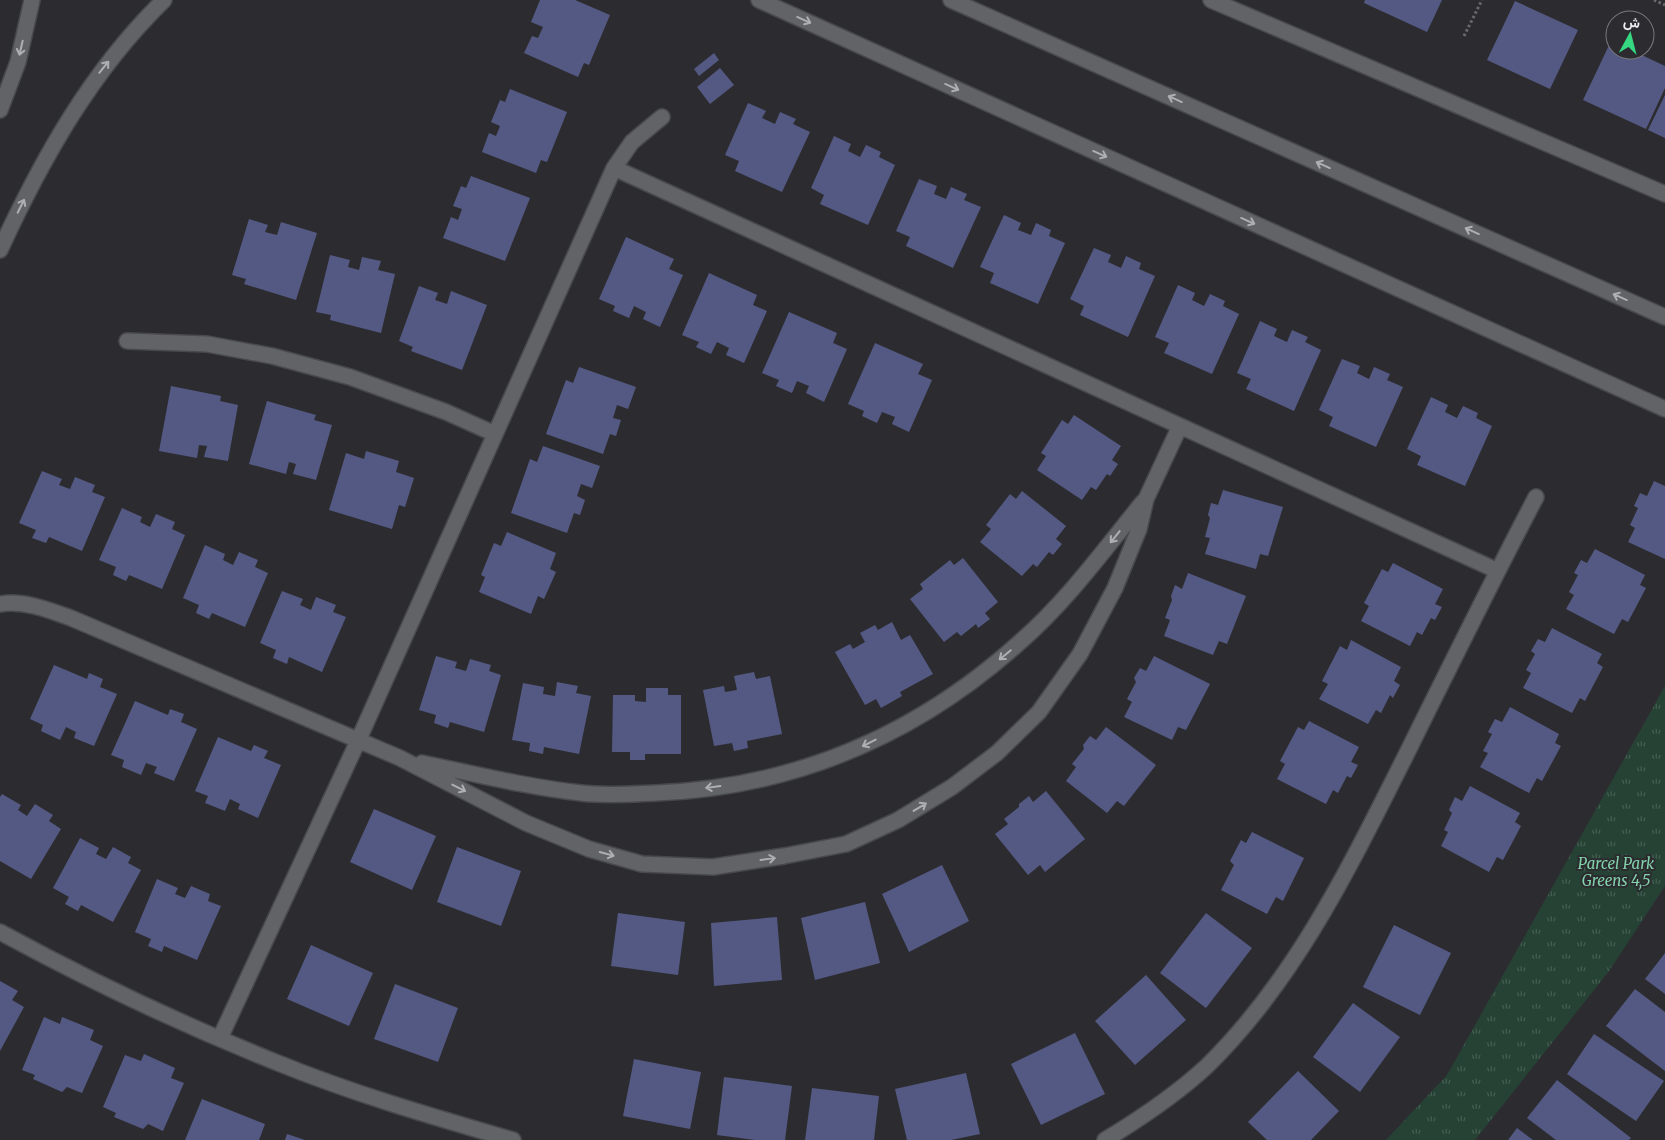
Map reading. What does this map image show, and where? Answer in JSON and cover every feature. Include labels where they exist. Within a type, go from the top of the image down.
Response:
[{"type":"street","points":[[0,110],[18,62],[32,0]]},
{"type":"street","points":[[0,250],[52,146],[93,82],[141,22],[164,0]]},
{"type":"street","points":[[759,0],[1665,409]]},
{"type":"street","points":[[952,0],[1665,317]]},
{"type":"street","points":[[1211,0],[1665,194]]},
{"type":"street","points":[[220,1038],[358,741],[614,168],[632,142],[662,117]]},
{"type":"street","points":[[614,168],[1498,571]]},
{"type":"street","points":[[127,341],[207,344],[272,356],[350,377],[446,412],[496,434]]},
{"type":"street","points":[[0,604],[10,602],[39,607],[71,618],[400,758],[526,823],[589,849],[642,864],[713,867],[846,844],[898,820],[952,787],[997,753],[1039,712],[1080,654],[1114,588],[1139,529],[1146,499],[1180,426]]},
{"type":"street","points":[[1104,1140],[1157,1105],[1206,1066],[1248,1020],[1290,964],[1333,895],[1372,824],[1536,497]]},
{"type":"street","points":[[400,758],[491,779],[583,793],[682,792],[737,784],[803,768],[851,751],[911,722],[955,695],[1021,642],[1078,584],[1146,499]]},
{"type":"street","points":[[0,932],[45,957],[130,998],[279,1064],[374,1098],[503,1139]]},
{"type":"path","points":[[1464,36],[1482,0]]},
{"type":"path","points":[[1654,0],[1665,5]]},
{"type":"green space","name":"Parcel Park Greens 4,5","points":[[1665,686],[1665,886],[1609,971],[1475,1140],[1386,1140],[1447,1075]]},
{"type":"building","points":[[540,0],[575,0],[610,15],[589,65],[584,63],[578,77],[524,53],[532,36],[538,38],[543,27],[531,22]]},
{"type":"building","points":[[1365,0],[1442,0],[1427,32],[1364,3]]},
{"type":"building","points":[[1515,1],[1578,30],[1550,89],[1487,60]]},
{"type":"building","points":[[714,53],[719,60],[699,76],[694,69]]},
{"type":"building","points":[[1605,54],[1605,60],[1652,60],[1665,66],[1665,88],[1646,129],[1583,100]]},
{"type":"building","points":[[720,68],[734,85],[710,104],[697,87]]},
{"type":"building","points":[[510,89],[567,112],[547,162],[541,160],[536,173],[482,152],[489,133],[496,136],[500,126],[491,122],[500,100],[505,102]]},
{"type":"building","points":[[1665,95],[1665,138],[1648,130]]},
{"type":"building","points":[[748,103],[766,111],[762,118],[775,124],[780,112],[796,119],[793,124],[810,132],[782,192],[735,171],[739,161],[725,155]]},
{"type":"building","points":[[834,136],[851,144],[848,151],[860,157],[866,145],[881,152],[879,157],[895,165],[868,225],[820,204],[824,195],[811,188]]},
{"type":"building","points":[[471,176],[530,198],[505,261],[443,238],[451,217],[458,220],[462,209],[453,206],[461,186],[466,188]]},
{"type":"building","points":[[919,179],[937,186],[934,194],[946,199],[951,187],[967,194],[964,200],[981,207],[953,268],[906,246],[910,237],[896,231]]},
{"type":"building","points":[[1004,215],[1021,223],[1018,230],[1031,235],[1036,223],[1051,230],[1049,236],[1065,243],[1038,304],[990,283],[994,273],[980,267]]},
{"type":"building","points":[[249,219],[268,225],[265,232],[277,235],[281,222],[317,233],[296,300],[244,284],[246,279],[232,275]]},
{"type":"building","points":[[626,237],[674,259],[669,269],[683,275],[660,327],[643,319],[646,312],[634,306],[629,318],[613,311],[615,306],[599,299]]},
{"type":"building","points":[[1094,248],[1111,255],[1108,262],[1121,268],[1126,256],[1141,263],[1139,269],[1155,276],[1128,337],[1080,315],[1084,306],[1070,299]]},
{"type":"building","points":[[330,255],[350,260],[348,267],[359,270],[362,257],[381,261],[378,270],[395,274],[381,333],[330,320],[331,315],[316,312]]},
{"type":"building","points":[[709,273],[757,295],[753,305],[767,311],[744,363],[726,355],[729,348],[717,342],[711,354],[696,347],[699,342],[682,335]]},
{"type":"building","points":[[1178,285],[1195,293],[1192,300],[1204,306],[1210,294],[1225,301],[1223,306],[1239,314],[1212,374],[1164,353],[1169,343],[1155,337]]},
{"type":"building","points":[[419,286],[438,293],[435,300],[447,304],[451,291],[487,305],[462,370],[411,351],[413,347],[399,341]]},
{"type":"building","points":[[789,312],[837,333],[833,343],[847,349],[824,402],[806,393],[809,386],[797,381],[792,393],[776,386],[779,380],[762,373]]},
{"type":"building","points":[[1260,321],[1277,329],[1274,336],[1287,342],[1292,330],[1308,337],[1305,342],[1321,350],[1294,411],[1246,389],[1251,379],[1237,373]]},
{"type":"building","points":[[875,343],[923,364],[918,374],[932,380],[909,432],[892,424],[895,417],[882,412],[877,423],[862,416],[864,411],[848,404]]},
{"type":"building","points":[[1342,359],[1360,366],[1357,373],[1369,379],[1374,367],[1390,374],[1387,380],[1403,387],[1376,447],[1329,426],[1333,417],[1319,410]]},
{"type":"building","points":[[579,367],[636,387],[628,409],[617,405],[613,418],[621,420],[616,436],[610,434],[603,454],[546,434],[566,380],[573,383]]},
{"type":"building","points":[[171,386],[221,396],[220,401],[238,405],[228,461],[204,457],[207,446],[199,445],[197,458],[159,451]]},
{"type":"building","points":[[1431,397],[1448,405],[1445,412],[1457,418],[1463,406],[1478,413],[1476,418],[1492,426],[1465,486],[1417,465],[1421,456],[1407,449]]},
{"type":"building","points":[[267,401],[316,415],[314,420],[332,425],[316,480],[293,474],[296,464],[289,462],[286,474],[249,464]]},
{"type":"building","points":[[1074,415],[1121,446],[1112,460],[1118,464],[1110,476],[1107,474],[1096,490],[1091,487],[1082,500],[1037,470],[1046,456],[1041,453],[1062,420],[1068,424]]},
{"type":"building","points":[[543,446],[600,466],[592,488],[581,484],[577,496],[585,500],[580,515],[574,513],[567,533],[511,513],[530,459],[537,462]]},
{"type":"building","points":[[366,451],[399,461],[396,472],[414,478],[405,507],[399,505],[392,529],[329,510],[346,453],[364,459]]},
{"type":"building","points":[[42,471],[62,479],[59,485],[70,489],[75,477],[95,485],[92,492],[105,497],[82,551],[49,537],[46,543],[32,538],[36,530],[19,523]]},
{"type":"building","points":[[1654,481],[1665,486],[1665,559],[1628,542],[1635,528],[1630,525],[1638,508],[1634,506],[1640,493],[1647,496]]},
{"type":"building","points":[[1223,490],[1283,507],[1268,556],[1260,554],[1256,569],[1205,554],[1210,538],[1205,537],[1210,518],[1208,515],[1211,503],[1218,505]]},
{"type":"building","points":[[1022,491],[1066,526],[1056,539],[1062,544],[1053,555],[1049,552],[1037,567],[1033,564],[1022,576],[980,542],[991,529],[986,525],[1010,494],[1016,499]]},
{"type":"building","points":[[122,508],[142,517],[140,522],[150,527],[156,514],[175,522],[172,529],[185,535],[162,589],[129,575],[126,581],[113,575],[116,567],[99,560]]},
{"type":"building","points":[[507,532],[556,553],[550,569],[556,572],[544,599],[538,596],[531,614],[479,592],[485,577],[481,575],[494,543],[501,546]]},
{"type":"building","points":[[205,545],[225,554],[223,560],[233,565],[239,552],[258,560],[255,567],[268,573],[245,627],[212,613],[209,619],[196,613],[199,605],[183,598]]},
{"type":"building","points":[[1595,549],[1645,575],[1640,585],[1646,588],[1628,622],[1622,619],[1614,634],[1566,609],[1574,595],[1569,592],[1578,575],[1574,573],[1581,560],[1587,563]]},
{"type":"building","points":[[963,558],[998,602],[985,613],[990,619],[978,628],[976,624],[961,636],[957,632],[944,642],[910,599],[923,589],[920,584],[950,560],[954,565]]},
{"type":"building","points":[[1393,563],[1443,589],[1435,604],[1442,607],[1435,620],[1431,618],[1422,635],[1417,632],[1410,646],[1361,621],[1369,606],[1364,603],[1382,569],[1388,572]]},
{"type":"building","points":[[1188,573],[1246,596],[1227,644],[1219,641],[1213,655],[1164,636],[1170,620],[1165,618],[1175,585],[1182,589]]},
{"type":"building","points":[[282,591],[303,599],[300,605],[311,610],[316,597],[336,605],[333,612],[346,617],[322,672],[289,657],[287,664],[273,658],[276,650],[260,643]]},
{"type":"building","points":[[892,622],[901,640],[910,635],[933,674],[900,692],[902,696],[881,708],[876,699],[865,705],[835,652],[850,644],[853,649],[865,642],[860,633],[875,625],[878,630]]},
{"type":"building","points":[[1552,628],[1602,654],[1597,663],[1603,667],[1585,701],[1580,698],[1572,713],[1523,688],[1531,673],[1526,670],[1535,654],[1531,651],[1538,639],[1545,642]]},
{"type":"building","points":[[1351,640],[1401,667],[1394,681],[1400,685],[1393,698],[1390,695],[1381,713],[1376,710],[1368,724],[1319,699],[1328,684],[1322,681],[1340,646],[1347,650]]},
{"type":"building","points":[[436,656],[457,662],[455,668],[466,671],[470,659],[491,665],[489,671],[501,675],[484,732],[450,722],[448,728],[434,723],[436,715],[419,710]]},
{"type":"building","points":[[1154,656],[1210,684],[1186,730],[1178,727],[1172,740],[1124,717],[1132,702],[1127,699],[1136,682],[1134,678],[1140,668],[1146,671]]},
{"type":"building","points":[[54,665],[87,679],[89,673],[103,679],[100,687],[117,694],[94,746],[74,738],[76,732],[66,727],[60,740],[41,731],[43,725],[30,719]]},
{"type":"building","points":[[754,672],[756,679],[770,676],[782,734],[747,741],[748,748],[734,751],[732,743],[714,746],[703,690],[724,686],[725,692],[737,690],[734,676]]},
{"type":"building","points":[[557,682],[578,686],[576,693],[591,696],[579,754],[544,747],[543,754],[529,751],[530,743],[512,740],[523,683],[544,687],[543,694],[555,696]]},
{"type":"building","points":[[646,688],[668,688],[668,695],[681,695],[681,754],[645,754],[645,760],[630,760],[630,752],[612,752],[613,695],[635,695],[635,701],[646,702]]},
{"type":"building","points":[[135,701],[168,715],[170,709],[184,714],[181,722],[197,729],[174,781],[154,773],[157,767],[146,763],[141,775],[122,767],[124,760],[111,755]]},
{"type":"building","points":[[1510,707],[1559,734],[1555,743],[1561,746],[1542,781],[1537,778],[1529,793],[1480,767],[1488,753],[1483,751],[1492,734],[1488,732],[1495,719],[1502,722]]},
{"type":"building","points":[[1309,721],[1359,747],[1351,762],[1358,765],[1351,778],[1347,776],[1338,793],[1333,790],[1326,804],[1277,779],[1285,764],[1280,761],[1298,727],[1304,730]]},
{"type":"building","points":[[1106,727],[1156,765],[1124,806],[1117,801],[1107,813],[1066,781],[1076,767],[1072,764],[1084,749],[1083,745],[1090,736],[1096,740]]},
{"type":"building","points":[[218,737],[251,751],[254,745],[268,751],[264,758],[281,765],[258,818],[238,809],[240,804],[230,799],[225,811],[205,803],[208,796],[195,791]]},
{"type":"building","points":[[1470,786],[1520,813],[1515,822],[1521,826],[1503,860],[1497,857],[1489,872],[1441,846],[1448,832],[1444,830],[1452,813],[1449,810],[1455,797],[1462,801]]},
{"type":"building","points":[[1046,791],[1085,839],[1045,872],[1040,865],[1028,875],[995,834],[1008,824],[1004,819],[1019,807],[1019,804],[1029,796],[1033,802]]},
{"type":"building","points":[[2,794],[21,805],[18,810],[27,816],[35,804],[53,815],[49,821],[61,829],[31,879],[0,861],[0,797]]},
{"type":"building","points":[[374,809],[436,836],[412,890],[350,862]]},
{"type":"building","points":[[1252,832],[1304,858],[1283,901],[1276,897],[1267,914],[1221,890],[1234,865],[1230,861],[1241,840],[1246,843]]},
{"type":"building","points":[[80,838],[99,848],[96,854],[106,859],[113,847],[131,857],[128,863],[141,870],[113,922],[81,905],[78,911],[65,904],[69,897],[53,888]]},
{"type":"building","points":[[457,847],[521,871],[501,926],[437,902]]},
{"type":"building","points":[[942,865],[969,921],[909,952],[882,894]]},
{"type":"building","points":[[157,879],[178,888],[175,894],[185,898],[191,886],[210,894],[208,901],[221,906],[197,960],[164,946],[162,952],[148,946],[151,939],[135,932]]},
{"type":"building","points":[[865,902],[880,963],[815,980],[801,918]]},
{"type":"building","points":[[618,913],[685,922],[678,975],[611,966]]},
{"type":"building","points":[[1206,913],[1252,948],[1206,1008],[1160,973]]},
{"type":"building","points":[[777,917],[782,980],[714,986],[711,923]]},
{"type":"building","points":[[1394,925],[1451,953],[1420,1015],[1363,987]]},
{"type":"building","points":[[311,945],[373,973],[349,1026],[287,999]]},
{"type":"building","points":[[1665,953],[1665,994],[1645,979]]},
{"type":"building","points":[[1146,975],[1186,1020],[1135,1065],[1095,1021]]},
{"type":"building","points":[[0,981],[18,991],[12,1000],[24,1007],[0,1051]]},
{"type":"building","points":[[395,984],[458,1008],[438,1062],[374,1039]]},
{"type":"building","points":[[1635,989],[1665,1012],[1665,1071],[1606,1026]]},
{"type":"building","points":[[1353,1003],[1400,1037],[1360,1092],[1313,1057]]},
{"type":"building","points":[[44,1017],[60,1024],[62,1017],[94,1030],[90,1040],[103,1046],[82,1093],[67,1087],[62,1092],[33,1079],[35,1075],[22,1070]]},
{"type":"building","points":[[1075,1033],[1105,1094],[1041,1125],[1011,1064]]},
{"type":"building","points":[[1594,1034],[1664,1081],[1636,1121],[1567,1074]]},
{"type":"building","points":[[144,1054],[175,1068],[171,1078],[184,1083],[163,1131],[148,1124],[143,1129],[114,1117],[116,1113],[103,1107],[125,1055],[141,1061]]},
{"type":"building","points":[[634,1059],[701,1072],[690,1129],[623,1116]]},
{"type":"building","points":[[1298,1071],[1339,1111],[1311,1140],[1267,1140],[1248,1122]]},
{"type":"building","points":[[966,1073],[980,1134],[951,1140],[907,1140],[895,1089]]},
{"type":"building","points":[[724,1077],[792,1086],[785,1140],[755,1140],[717,1135]]},
{"type":"building","points":[[1557,1080],[1631,1138],[1629,1140],[1556,1140],[1527,1118]]},
{"type":"building","points":[[812,1088],[879,1096],[874,1140],[805,1140]]},
{"type":"building","points":[[202,1099],[265,1124],[259,1140],[185,1140]]},
{"type":"building","points":[[1517,1128],[1533,1140],[1508,1140]]},
{"type":"building","points":[[287,1134],[305,1140],[285,1140]]}]
